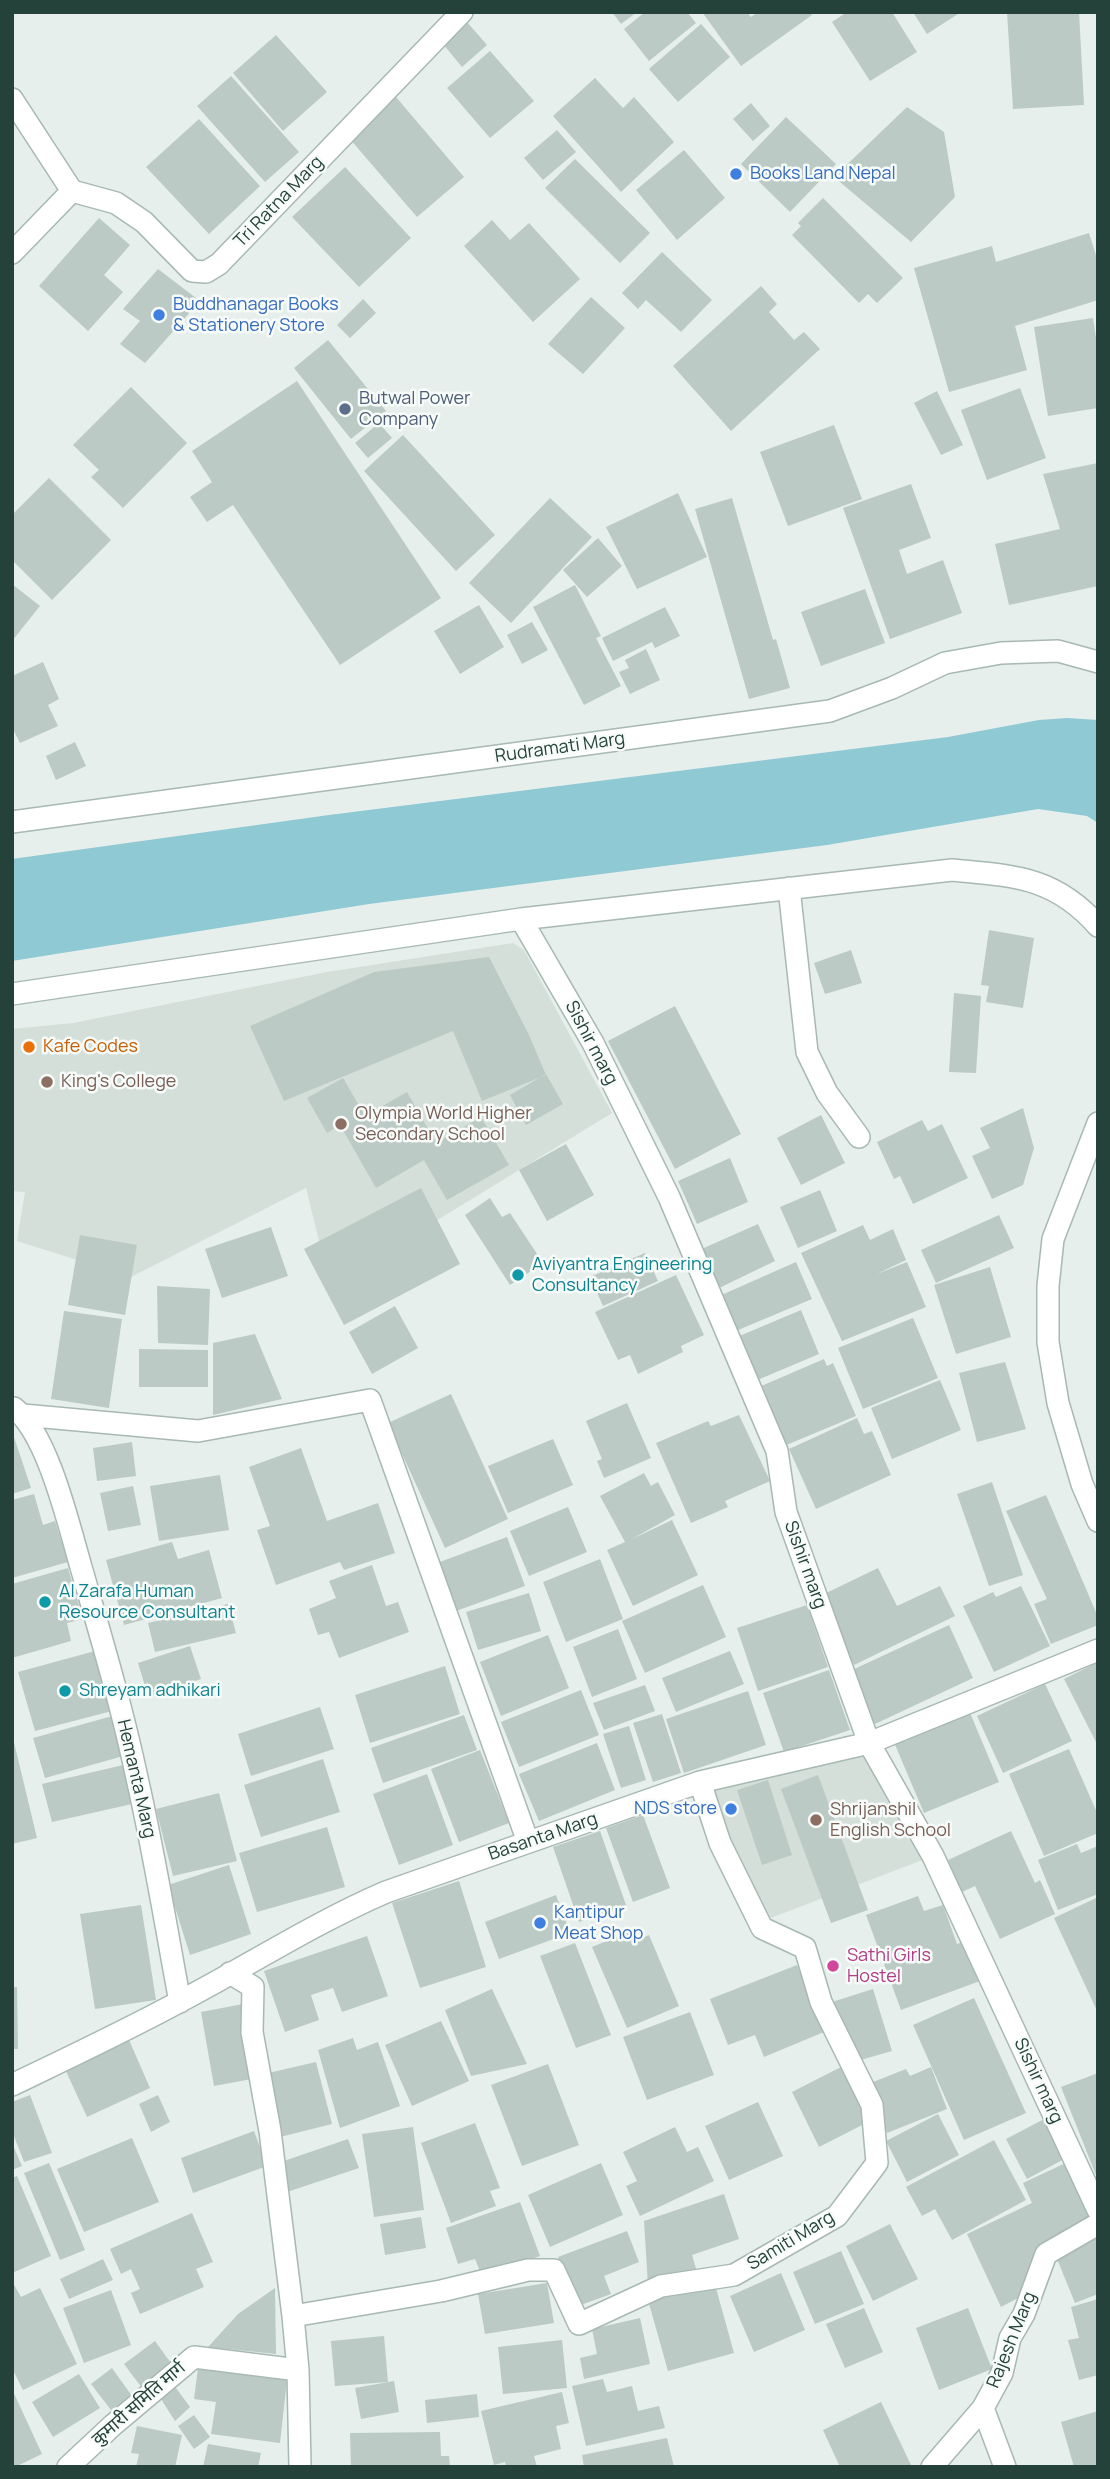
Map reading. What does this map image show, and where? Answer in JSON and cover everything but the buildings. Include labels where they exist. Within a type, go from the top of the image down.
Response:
[{"type":"street","name":"Tri Ratna Marg","points":[[72,191],[116,203],[144,222],[192,271],[206,272],[219,264],[462,12]]},
{"type":"street","points":[[12,99],[72,191],[12,253]]},
{"type":"street","name":"Rudramati Marg","points":[[12,822],[830,711],[892,688],[944,663],[1001,653],[1058,651],[1098,662]]},
{"type":"street","points":[[12,993],[521,919],[951,870],[1018,877],[1047,886],[1082,908],[1098,926]]},
{"type":"street","points":[[789,888],[807,1052],[828,1093],[859,1138]]},
{"type":"street","name":"Sishir marg","points":[[521,919],[593,1042],[669,1197],[777,1451],[786,1512],[869,1743],[933,1856],[1098,2210]]},
{"type":"street","points":[[1098,1123],[1053,1239],[1048,1286],[1048,1342],[1058,1403],[1082,1484],[1098,1521]]},
{"type":"street","points":[[18,1411],[198,1431],[370,1400],[528,1842]]},
{"type":"street","name":"Hemanta Marg","points":[[18,1411],[41,1446],[62,1498],[104,1647],[138,1778],[180,2002]]},
{"type":"street","name":"Basanta Marg","points":[[12,2085],[180,2002],[359,1904],[700,1782],[869,1743],[1098,1650]]},
{"type":"street","name":"Samiti Marg","points":[[293,2316],[441,2291],[528,2270],[554,2270],[579,2324],[661,2286],[734,2275],[837,2216],[877,2163],[872,2105],[821,2002],[805,1948],[762,1928],[720,1843],[700,1782]]},
{"type":"street","points":[[230,1973],[253,1987],[252,2032],[270,2131],[293,2316],[298,2370],[300,2467]]},
{"type":"street","name":"Rajesh Marg","points":[[932,2467],[983,2407],[1002,2373],[1010,2338],[1024,2314],[1046,2254],[1098,2224]]},
{"type":"street","name":"कुमारी समिति मार्ग","points":[[68,2467],[194,2357],[298,2370]]},
{"type":"street","points":[[983,2407],[1005,2467]]},
{"type":"shaded area","name":"Olympia World Higher Secondary School","points":[[513,943],[524,950],[612,1113],[330,1286],[306,1188],[131,1277],[17,1241],[25,1192],[12,1191],[12,1029],[73,1023],[327,972]]},
{"type":"shaded area","name":"Shrijanshil English School","points":[[869,1743],[933,1856],[768,1919],[701,1784]]},
{"type":"water","points":[[1039,720],[1098,720],[1098,823],[1087,816],[1038,809],[827,845],[369,904],[12,961],[12,859],[329,815],[948,737]]},
{"type":"place","name":"Books Land Nepal","points":[[736,174]]},
{"type":"place","name":"Buddhanagar Books & Stationery Store","points":[[159,315]]},
{"type":"place","name":"Butwal Power Company","points":[[345,409]]},
{"type":"place","name":"Kafe Codes","points":[[29,1047]]},
{"type":"place","name":"King's College","points":[[47,1082]]},
{"type":"place","name":"Olympia World Higher Secondary School","points":[[341,1124]]},
{"type":"place","name":"Aviyantra Engineering Consultancy","points":[[518,1275]]},
{"type":"place","name":"Al Zarafa Human Resource Consultant","points":[[45,1602]]},
{"type":"place","name":"Shreyam adhikari","points":[[65,1691]]},
{"type":"place","name":"NDS store","points":[[731,1809]]},
{"type":"place","name":"Shrijanshil English School","points":[[816,1820]]},
{"type":"place","name":"Kantipur Meat Shop","points":[[540,1923]]},
{"type":"place","name":"Sathi Girls Hostel","points":[[833,1966]]}]
